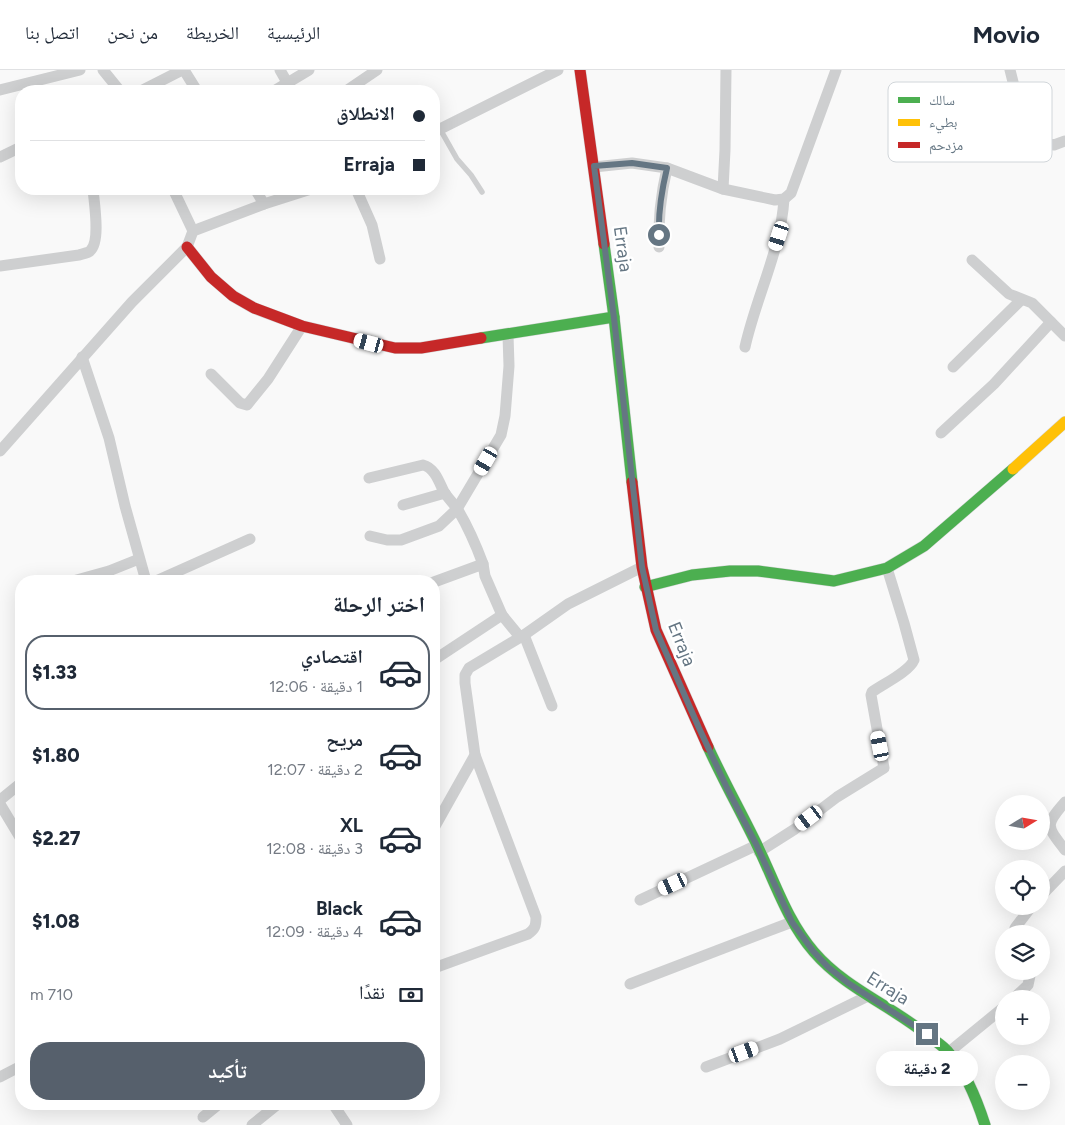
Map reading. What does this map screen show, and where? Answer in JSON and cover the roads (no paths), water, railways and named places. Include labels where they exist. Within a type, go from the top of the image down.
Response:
[{"type":"street","points":[[20,85],[80,70]]},
{"type":"street","points":[[103,70],[115,85]]},
{"type":"street","points":[[153,85],[183,70],[192,85]]},
{"type":"street","points":[[280,70],[288,85]]},
{"type":"street","points":[[291,85],[309,70]]},
{"type":"street","points":[[356,85],[377,70]]},
{"type":"street","points":[[440,129],[558,70]]},
{"type":"street","name":"Erraja","points":[[580,70],[614,318],[642,567],[656,630],[727,788],[758,848],[792,922],[813,951],[828,967],[848,983],[916,1026],[949,1052],[961,1068],[977,1101],[985,1125]]},
{"type":"street","points":[[723,189],[726,70]]},
{"type":"street","points":[[594,166],[632,163],[667,168],[723,189],[775,200],[784,199],[791,193],[836,70]]},
{"type":"street","points":[[0,90],[15,86]]},
{"type":"street","points":[[1052,145],[1065,141]]},
{"type":"street","points":[[0,157],[15,150]]},
{"type":"street","points":[[659,247],[658,223],[667,168]]},
{"type":"street","points":[[0,266],[79,255],[90,250],[95,243],[96,228],[93,195]]},
{"type":"street","points":[[176,195],[193,231]]},
{"type":"street","points":[[259,195],[264,204]]},
{"type":"street","points":[[0,451],[132,302],[186,247],[193,231],[292,195]]},
{"type":"street","points":[[359,195],[372,225],[380,260]]},
{"type":"street","points":[[745,347],[779,236],[784,199]]},
{"type":"street","points":[[186,247],[211,277],[233,296],[254,308],[302,326],[395,348],[421,348],[614,318]]},
{"type":"street","points":[[972,260],[1009,294],[1032,303],[1065,336]]},
{"type":"street","points":[[953,367],[1021,300]]},
{"type":"street","points":[[940,433],[994,384],[1051,322]]},
{"type":"street","points":[[211,374],[240,403],[247,405],[268,379],[302,326]]},
{"type":"street","points":[[370,536],[387,540],[401,540],[439,526],[457,508],[501,434],[505,416],[509,366],[508,335]]},
{"type":"street","points":[[82,357],[109,438],[144,575]]},
{"type":"street","points":[[645,587],[692,575],[730,571],[758,572],[834,581],[887,568],[932,540],[984,496],[1065,422]]},
{"type":"street","points":[[369,478],[423,465],[428,466],[433,471],[471,533],[483,564],[485,576],[502,615],[522,636],[552,706]]},
{"type":"street","points":[[403,505],[445,493]]},
{"type":"street","points":[[169,575],[250,539]]},
{"type":"street","points":[[95,575],[139,559]]},
{"type":"street","points":[[440,580],[483,564]]},
{"type":"street","points":[[440,966],[528,934],[534,930],[536,925],[536,917],[475,755],[468,713],[465,675],[472,666],[522,636],[568,604],[642,567]]},
{"type":"street","points":[[640,900],[758,848],[795,829],[837,797],[884,768],[871,695],[872,692],[904,671],[914,660],[887,568]]},
{"type":"street","points":[[440,656],[502,615]]},
{"type":"street","points":[[440,817],[475,755]]},
{"type":"street","points":[[0,800],[15,788]]},
{"type":"street","points":[[1065,802],[1052,816],[1050,824],[1052,832],[1065,850]]},
{"type":"street","points":[[0,804],[15,829]]},
{"type":"street","points":[[1050,887],[1065,871]]},
{"type":"street","points":[[1017,925],[1025,915]]},
{"type":"street","points":[[630,984],[792,922]]},
{"type":"street","points":[[1023,990],[1028,985],[1029,980]]},
{"type":"street","points":[[706,1067],[780,1039],[868,996]]},
{"type":"street","points":[[949,1052],[995,1014]]},
{"type":"street","points":[[0,1077],[15,1069]]},
{"type":"street","points":[[203,1117],[212,1110]]},
{"type":"street","points":[[252,1125],[271,1110]]},
{"type":"street","points":[[337,1110],[347,1125]]},
{"type":"lane","points":[[440,134],[482,192]]}]
